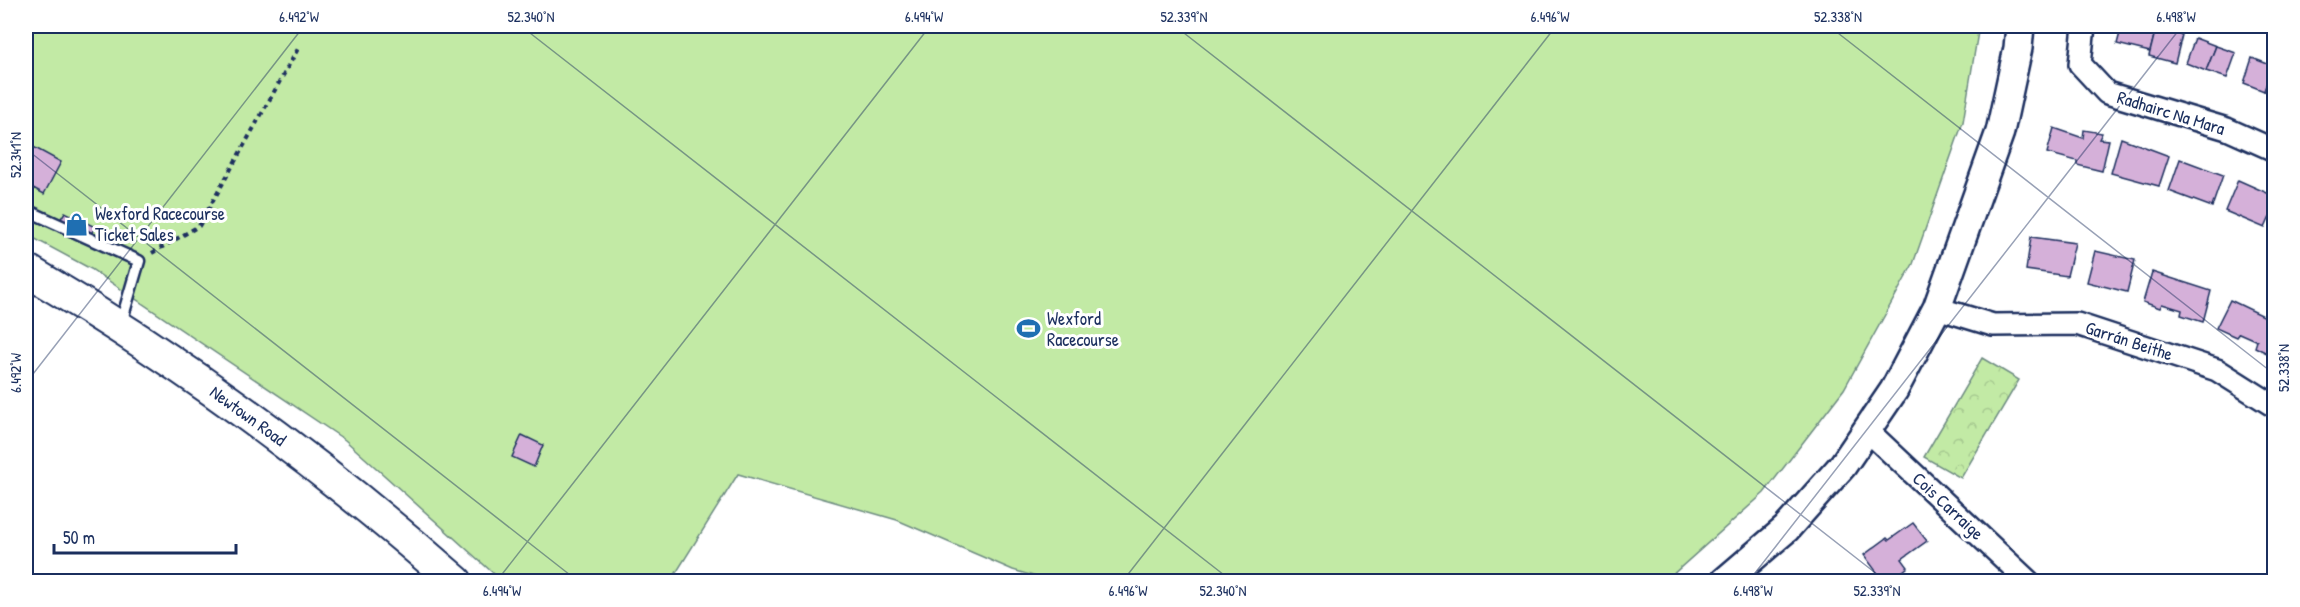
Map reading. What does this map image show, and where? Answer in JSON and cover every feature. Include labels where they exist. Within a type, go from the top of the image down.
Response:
[{"type":"main road","name":"Newtown Road","points":[[26,270],[227,399],[385,519],[456,582]]},
{"type":"street","points":[[1724,582],[1786,529],[1843,465],[1894,390],[1937,308],[2000,132],[2018,48],[2020,26]]},
{"type":"street","name":"Radhairc Na Mara","points":[[2084,26],[2080,64],[2107,93],[2227,129],[2274,150]]},
{"type":"street","name":"Garrán Beithe","points":[[1937,308],[1993,324],[2077,324],[2217,370],[2274,406]]},
{"type":"street","name":"Cois Carraige","points":[[1867,430],[2029,582]]},
{"type":"lane","points":[[33,213],[139,261],[120,329]]},
{"type":"path","points":[[139,261],[199,226],[299,47]]},
{"type":"green space","name":"Wexford Racecourse","points":[[26,26],[1979,26],[1963,122],[1913,264],[1844,389],[1764,493],[1672,575],[1658,582],[1050,581],[1013,570],[897,520],[738,474],[671,581],[502,581],[345,440],[91,269],[26,234]]},
{"type":"green space","points":[[1982,358],[2019,380],[1961,478],[1924,457]]},
{"type":"building","points":[[2128,26],[2156,28],[2150,52],[2117,44],[2121,29],[2127,30]]},
{"type":"building","points":[[2156,28],[2182,35],[2175,63],[2149,56]]},
{"type":"building","points":[[2195,38],[2216,46],[2206,71],[2186,63]]},
{"type":"building","points":[[2216,46],[2236,53],[2227,78],[2206,71]]},
{"type":"building","points":[[2252,58],[2273,66],[2264,91],[2244,83]]},
{"type":"building","points":[[2274,66],[2274,94],[2264,91]]},
{"type":"building","points":[[2054,128],[2083,138],[2084,130],[2102,133],[2099,139],[2109,140],[2102,171],[2077,165],[2077,161],[2047,153]]},
{"type":"building","points":[[2121,138],[2169,156],[2159,186],[2111,173]]},
{"type":"building","points":[[26,143],[61,162],[44,194],[26,184]]},
{"type":"building","points":[[2180,159],[2223,175],[2212,207],[2169,191]]},
{"type":"building","points":[[2238,180],[2274,196],[2274,208],[2265,228],[2225,211]]},
{"type":"building","points":[[65,212],[95,227],[90,236],[60,220]]},
{"type":"building","points":[[2031,237],[2075,243],[2067,276],[2026,270]]},
{"type":"building","points":[[2095,251],[2135,260],[2127,292],[2087,282]]},
{"type":"building","points":[[2152,272],[2211,291],[2203,322],[2181,315],[2182,310],[2162,304],[2160,308],[2143,302]]},
{"type":"building","points":[[2230,300],[2274,321],[2273,356],[2255,347],[2257,341],[2239,333],[2236,337],[2216,328]]},
{"type":"building","points":[[522,435],[543,445],[534,467],[512,457]]},
{"type":"building","points":[[1913,523],[1927,541],[1902,559],[1908,567],[1889,582],[1884,582],[1864,555]]},
{"type":"place","name":"Wexford Racecourse Ticket Sales","points":[[77,224]]},
{"type":"place","name":"Wexford Racecourse","points":[[1029,329]]}]
